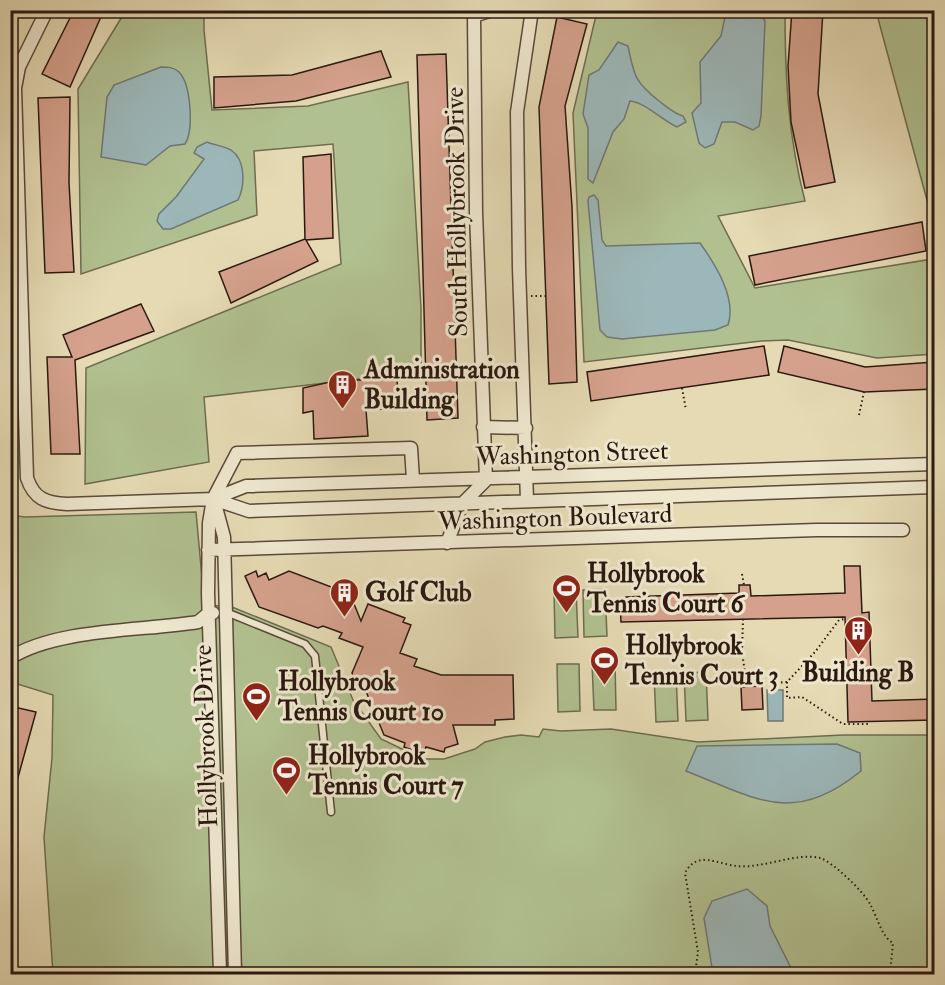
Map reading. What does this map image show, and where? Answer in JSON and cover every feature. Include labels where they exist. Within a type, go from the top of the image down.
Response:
[{"type":"street","name":"Washington Street","points":[[47,10],[19,67],[15,88],[27,478],[36,496],[46,501],[67,504],[213,499],[246,486],[413,480],[527,479],[548,474],[934,464]]},
{"type":"street","name":"South Hollybrook Drive","points":[[486,480],[474,16],[492,10]]},
{"type":"street","points":[[527,500],[519,268],[517,112],[532,10]]},
{"type":"street","points":[[483,427],[526,428]]},
{"type":"street","name":"Hollybrook Drive","points":[[220,975],[208,550],[213,499],[227,467],[237,453],[411,448],[413,480]]},
{"type":"street","points":[[874,466],[876,489]]},
{"type":"street","points":[[447,543],[462,504],[486,480]]},
{"type":"street","name":"Washington Street","points":[[213,499],[249,511],[934,487]]},
{"type":"street","name":"Hollybrook Drive","points":[[213,499],[222,523],[224,549],[235,975]]},
{"type":"street","name":"Washington Boulevard","points":[[208,550],[903,530]]},
{"type":"street","points":[[10,658],[25,650],[76,637],[198,622],[209,613],[225,612]]},
{"type":"lane","points":[[225,612],[305,644],[315,656],[331,812]]},
{"type":"path","points":[[682,387],[686,410]]},
{"type":"path","points":[[859,415],[864,392]]},
{"type":"path","points":[[742,574],[744,585]]},
{"type":"path","points":[[743,619],[742,652],[747,687]]},
{"type":"path","points":[[845,619],[839,620],[815,652],[787,682],[787,698],[802,697],[843,724],[868,724],[867,721]]},
{"type":"path","points":[[746,682],[787,682]]},
{"type":"path","points":[[772,682],[772,690]]},
{"type":"path","points":[[695,975],[698,952],[685,873],[689,865],[697,859],[746,867],[806,857],[820,858],[833,865],[869,900],[883,932],[893,943],[890,975]]},
{"type":"green space","points":[[126,10],[204,11],[212,110],[308,106],[408,82],[421,308],[421,372],[204,397],[209,462],[85,484],[86,368],[341,264],[333,144],[254,151],[257,215],[81,274],[78,89]]},
{"type":"green space","points":[[597,11],[785,11],[791,130],[805,201],[718,216],[755,288],[932,259],[928,204],[876,11],[934,11],[934,354],[877,358],[788,340],[761,341],[584,362],[573,113]]},
{"type":"green space","points":[[196,512],[204,600],[209,605],[232,607],[331,647],[353,700],[381,739],[423,759],[444,759],[475,749],[485,742],[505,737],[521,735],[539,737],[543,729],[561,731],[611,729],[698,742],[843,735],[934,735],[934,974],[53,974],[44,837],[52,758],[53,695],[11,682],[10,515],[25,517]]},
{"type":"green space","points":[[605,589],[607,636],[584,637],[583,590]]},
{"type":"green space","name":"Hollybrook Tennis Court 6","points":[[576,590],[578,637],[555,638],[554,591]]},
{"type":"green space","name":"Hollybrook Tennis Court 3","points":[[615,662],[616,710],[594,710],[592,663]]},
{"type":"green space","points":[[557,664],[579,664],[580,711],[558,712]]},
{"type":"green space","points":[[706,672],[708,720],[686,721],[684,673]]},
{"type":"green space","points":[[654,674],[676,674],[678,721],[656,722]]},
{"type":"water","points":[[734,11],[752,11],[759,14],[765,21],[759,126],[753,130],[735,122],[722,122],[714,144],[705,148],[699,143],[692,113],[701,103],[700,62],[721,36],[725,17]]},
{"type":"water","points":[[618,42],[628,46],[634,72],[640,83],[667,108],[683,116],[686,122],[677,127],[641,104],[630,101],[624,119],[613,132],[593,183],[588,179],[588,128],[583,114],[589,75],[599,70]]},
{"type":"water","points":[[161,67],[177,70],[186,86],[189,96],[190,129],[185,144],[170,146],[146,165],[101,157],[107,97],[114,85]]},
{"type":"water","points":[[207,142],[225,147],[236,154],[243,174],[238,200],[171,229],[163,229],[157,221],[159,214],[176,197],[204,159],[194,153],[197,147]]},
{"type":"water","points":[[594,195],[598,200],[602,240],[606,246],[700,243],[718,271],[727,293],[730,304],[728,325],[715,330],[622,339],[607,337],[600,330],[588,201],[589,197]]},
{"type":"water","points":[[767,690],[783,690],[783,721],[768,721]]},
{"type":"water","points":[[837,744],[860,753],[861,771],[837,788],[815,798],[794,803],[755,798],[686,771],[697,746]]},
{"type":"water","points":[[747,889],[767,906],[770,926],[794,974],[713,974],[704,918],[712,901]]},
{"type":"building","points":[[74,10],[104,10],[70,87],[42,74]]},
{"type":"building","points":[[792,10],[823,10],[818,94],[835,182],[805,188],[791,122],[788,66]]},
{"type":"building","points":[[557,17],[587,24],[565,106],[572,207],[577,382],[549,384],[539,107]]},
{"type":"building","points":[[381,51],[391,77],[296,101],[214,108],[214,77],[292,75]]},
{"type":"building","points":[[446,54],[458,418],[427,420],[417,55]]},
{"type":"building","points":[[70,97],[69,183],[74,272],[45,273],[38,98]]},
{"type":"building","points":[[331,154],[333,238],[306,240],[318,261],[231,303],[219,272],[305,239],[303,157]]},
{"type":"building","points":[[922,222],[926,251],[755,285],[749,256]]},
{"type":"building","points":[[141,304],[154,331],[75,360],[80,454],[51,454],[47,357],[72,357],[63,335]]},
{"type":"building","points":[[764,346],[769,375],[591,401],[587,372]]},
{"type":"building","points":[[784,346],[865,367],[934,362],[934,389],[864,392],[778,372]]},
{"type":"building","name":"Administration Building","points":[[339,380],[397,380],[399,408],[366,410],[368,436],[314,439],[313,411],[303,413],[303,388]]},
{"type":"building","points":[[844,566],[860,566],[862,613],[869,612],[872,701],[934,699],[934,720],[848,722],[845,617],[621,622],[620,601],[626,601],[626,597],[739,593],[739,585],[750,585],[751,596],[845,593]]},
{"type":"building","points":[[256,571],[258,577],[266,573],[269,580],[289,571],[350,594],[361,621],[368,604],[405,618],[403,622],[411,625],[400,653],[417,659],[414,666],[441,675],[513,675],[514,719],[495,720],[495,725],[453,725],[458,744],[445,748],[444,752],[426,747],[423,754],[404,747],[405,743],[384,735],[365,689],[358,686],[352,673],[363,647],[339,638],[342,633],[323,626],[318,628],[259,607],[245,576]]},
{"type":"building","points":[[762,686],[763,709],[742,710],[741,687]]},
{"type":"building","points":[[10,706],[36,712],[14,792],[10,792]]},
{"type":"place","name":"Administration Building","points":[[343,410]]},
{"type":"place","name":"Hollybrook Tennis Court 6","points":[[566,614]]},
{"type":"place","name":"Golf Club","points":[[344,618]]},
{"type":"place","name":"Building B","points":[[858,656]]},
{"type":"place","name":"Hollybrook Tennis Court 3","points":[[604,686]]},
{"type":"place","name":"Hollybrook Tennis Court 10","points":[[257,722]]},
{"type":"place","name":"Hollybrook Tennis Court 7","points":[[287,796]]}]
